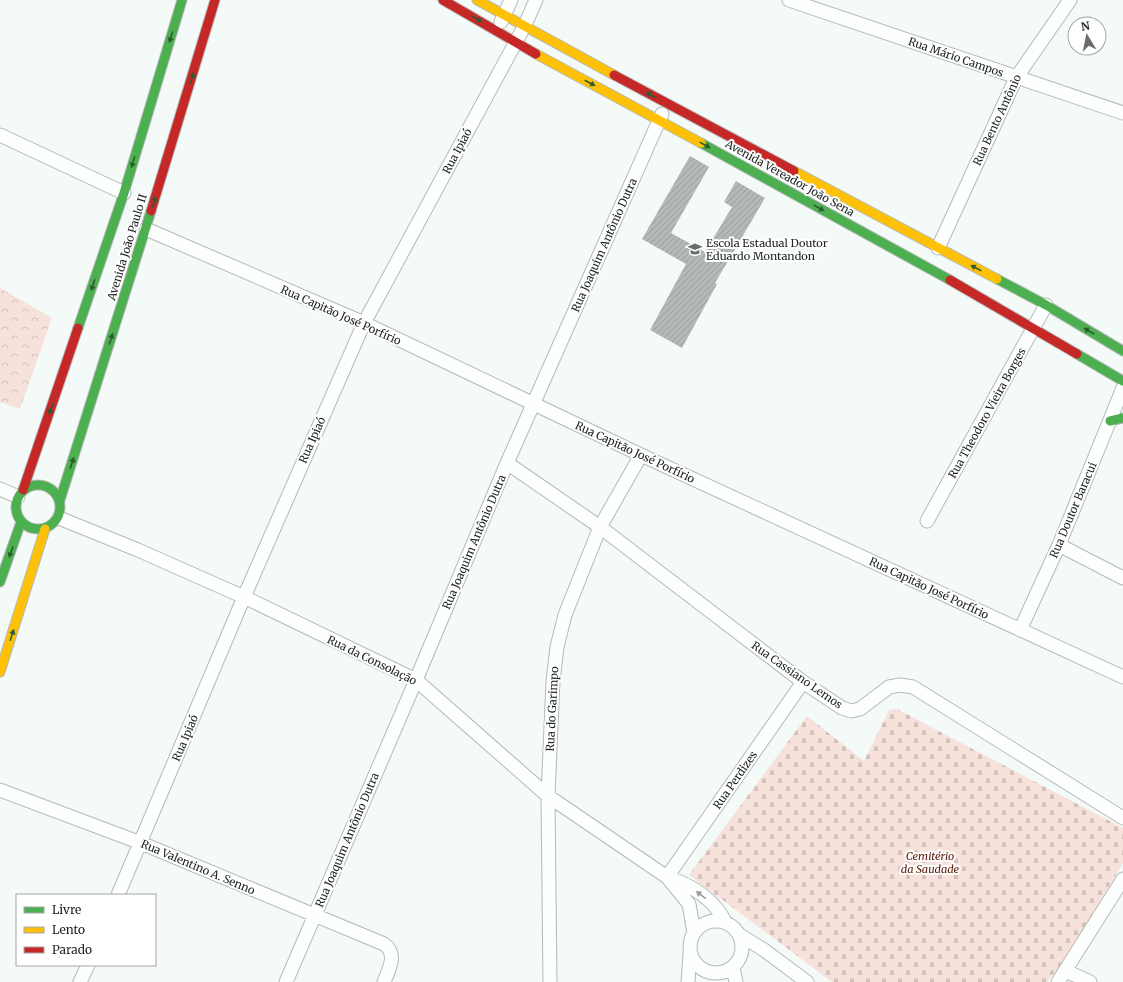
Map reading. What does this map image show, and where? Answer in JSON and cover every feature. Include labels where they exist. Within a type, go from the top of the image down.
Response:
[{"type":"main road","name":"Avenida João Paulo II","points":[[60,500],[146,229],[205,18],[216,0]]},
{"type":"main road","name":"Avenida Vereador João Sena","points":[[443,0],[497,30],[515,42],[927,268],[1123,381]]},
{"type":"main road","name":"Avenida Vereador João Sena","points":[[477,0],[667,104],[1046,305],[1123,351]]},
{"type":"main road","name":"Avenida João Paulo II","points":[[21,494],[124,192],[183,6]]},
{"type":"main road","points":[[1110,421],[1123,418]]},
{"type":"main road","points":[[40,485],[48,488],[55,493],[60,500],[61,509],[59,518],[45,529],[32,529],[21,522],[17,515],[16,506],[21,494],[31,486],[40,485]]},
{"type":"main road","points":[[0,582],[21,522]]},
{"type":"main road","points":[[0,672],[45,529]]},
{"type":"street","points":[[497,30],[511,0]]},
{"type":"street","name":"Rua Ipiaó","points":[[118,894],[244,597],[364,323],[525,25],[536,0]]},
{"type":"street","name":"Rua Mário Campos","points":[[789,0],[1123,113]]},
{"type":"street","name":"Rua Bento Antônio","points":[[938,248],[1016,78],[1070,0]]},
{"type":"street","name":"Rua Joaquim Antônio Dutra","points":[[286,982],[416,680],[507,463],[667,104]]},
{"type":"street","points":[[0,135],[74,171],[124,192]]},
{"type":"street","name":"Rua Capitão José Porfírio","points":[[146,229],[364,323],[533,405],[1123,677]]},
{"type":"street","name":"Rua Theodoro Vieira Borges","points":[[928,521],[1046,305]]},
{"type":"street","name":"Rua Doutor Baracui","points":[[1020,630],[1059,545],[1123,388]]},
{"type":"street","name":"Rua do Garimpo","points":[[550,982],[548,796],[553,681],[557,647],[564,615],[600,527],[641,455]]},
{"type":"street","name":"Rua Cassiano Lemos","points":[[507,463],[600,527],[803,682],[842,708],[851,711],[860,709],[889,687],[900,685],[912,687],[1123,818]]},
{"type":"street","points":[[0,489],[21,494]]},
{"type":"street","name":"Rua da Consolação","points":[[59,518],[138,550],[244,597],[416,680],[548,796],[667,877],[687,884],[718,907],[726,923]]},
{"type":"street","points":[[1059,545],[1123,578]]},
{"type":"street","name":"Rua Perdizes","points":[[667,877],[803,682]]},
{"type":"street","name":"Rua Valentino A. Senno","points":[[0,790],[141,843],[384,944],[391,952],[392,962],[384,982]]},
{"type":"street","name":"Rua da Consolação","points":[[667,877],[689,904],[694,933]]},
{"type":"street","points":[[1058,982],[1123,879]]},
{"type":"street","points":[[688,982],[690,942],[694,933],[700,926],[708,922],[717,921],[726,923],[734,928],[740,935],[764,950],[807,982]]},
{"type":"street","points":[[690,951],[696,964],[712,978],[733,968],[739,961],[742,952],[740,935]]},
{"type":"street","points":[[80,982],[88,966]]},
{"type":"street","points":[[733,968],[736,982]]},
{"type":"street","points":[[1066,971],[1090,982]]},
{"type":"green space","points":[[0,288],[52,318],[20,409],[0,402]]},
{"type":"green space","name":"Cemitério da Saudade","points":[[897,709],[1123,828],[1123,863],[1062,964],[1047,982],[832,982],[689,875],[807,716],[864,761],[889,710]]},
{"type":"building","points":[[690,156],[709,167],[671,233],[705,252],[732,207],[724,202],[736,181],[765,198],[715,283],[717,284],[682,348],[650,330],[686,264],[642,239]]},
{"type":"traffic: fast","points":[[78,328],[124,193],[182,0]]},
{"type":"traffic: fast","points":[[701,143],[950,280]]},
{"type":"traffic: fast","points":[[60,500],[151,211]]},
{"type":"traffic: fast","points":[[997,279],[1046,305],[1123,351]]},
{"type":"traffic: fast","points":[[1077,354],[1123,381]]},
{"type":"traffic: fast","points":[[1110,421],[1123,418]]},
{"type":"traffic: fast","points":[[34,485],[42,485],[47,486],[54,491],[59,498],[60,507],[59,516],[54,523],[47,528],[34,529],[26,526],[19,519],[16,511],[16,503],[19,495],[26,488],[34,485]]},
{"type":"traffic: fast","points":[[0,582],[21,522]]},
{"type":"traffic: slow","points":[[477,0],[614,75]]},
{"type":"traffic: slow","points":[[536,54],[701,143]]},
{"type":"traffic: slow","points":[[794,171],[997,279]]},
{"type":"traffic: slow","points":[[0,672],[45,529]]},
{"type":"traffic: jam","points":[[151,211],[215,0]]},
{"type":"traffic: jam","points":[[443,0],[536,54]]},
{"type":"traffic: jam","points":[[614,75],[794,171]]},
{"type":"traffic: jam","points":[[950,280],[1077,354]]},
{"type":"traffic: jam","points":[[23,490],[78,328]]},
{"type":"place","name":"Escola Estadual Doutor Eduardo Montandon","points":[[695,249]]}]
